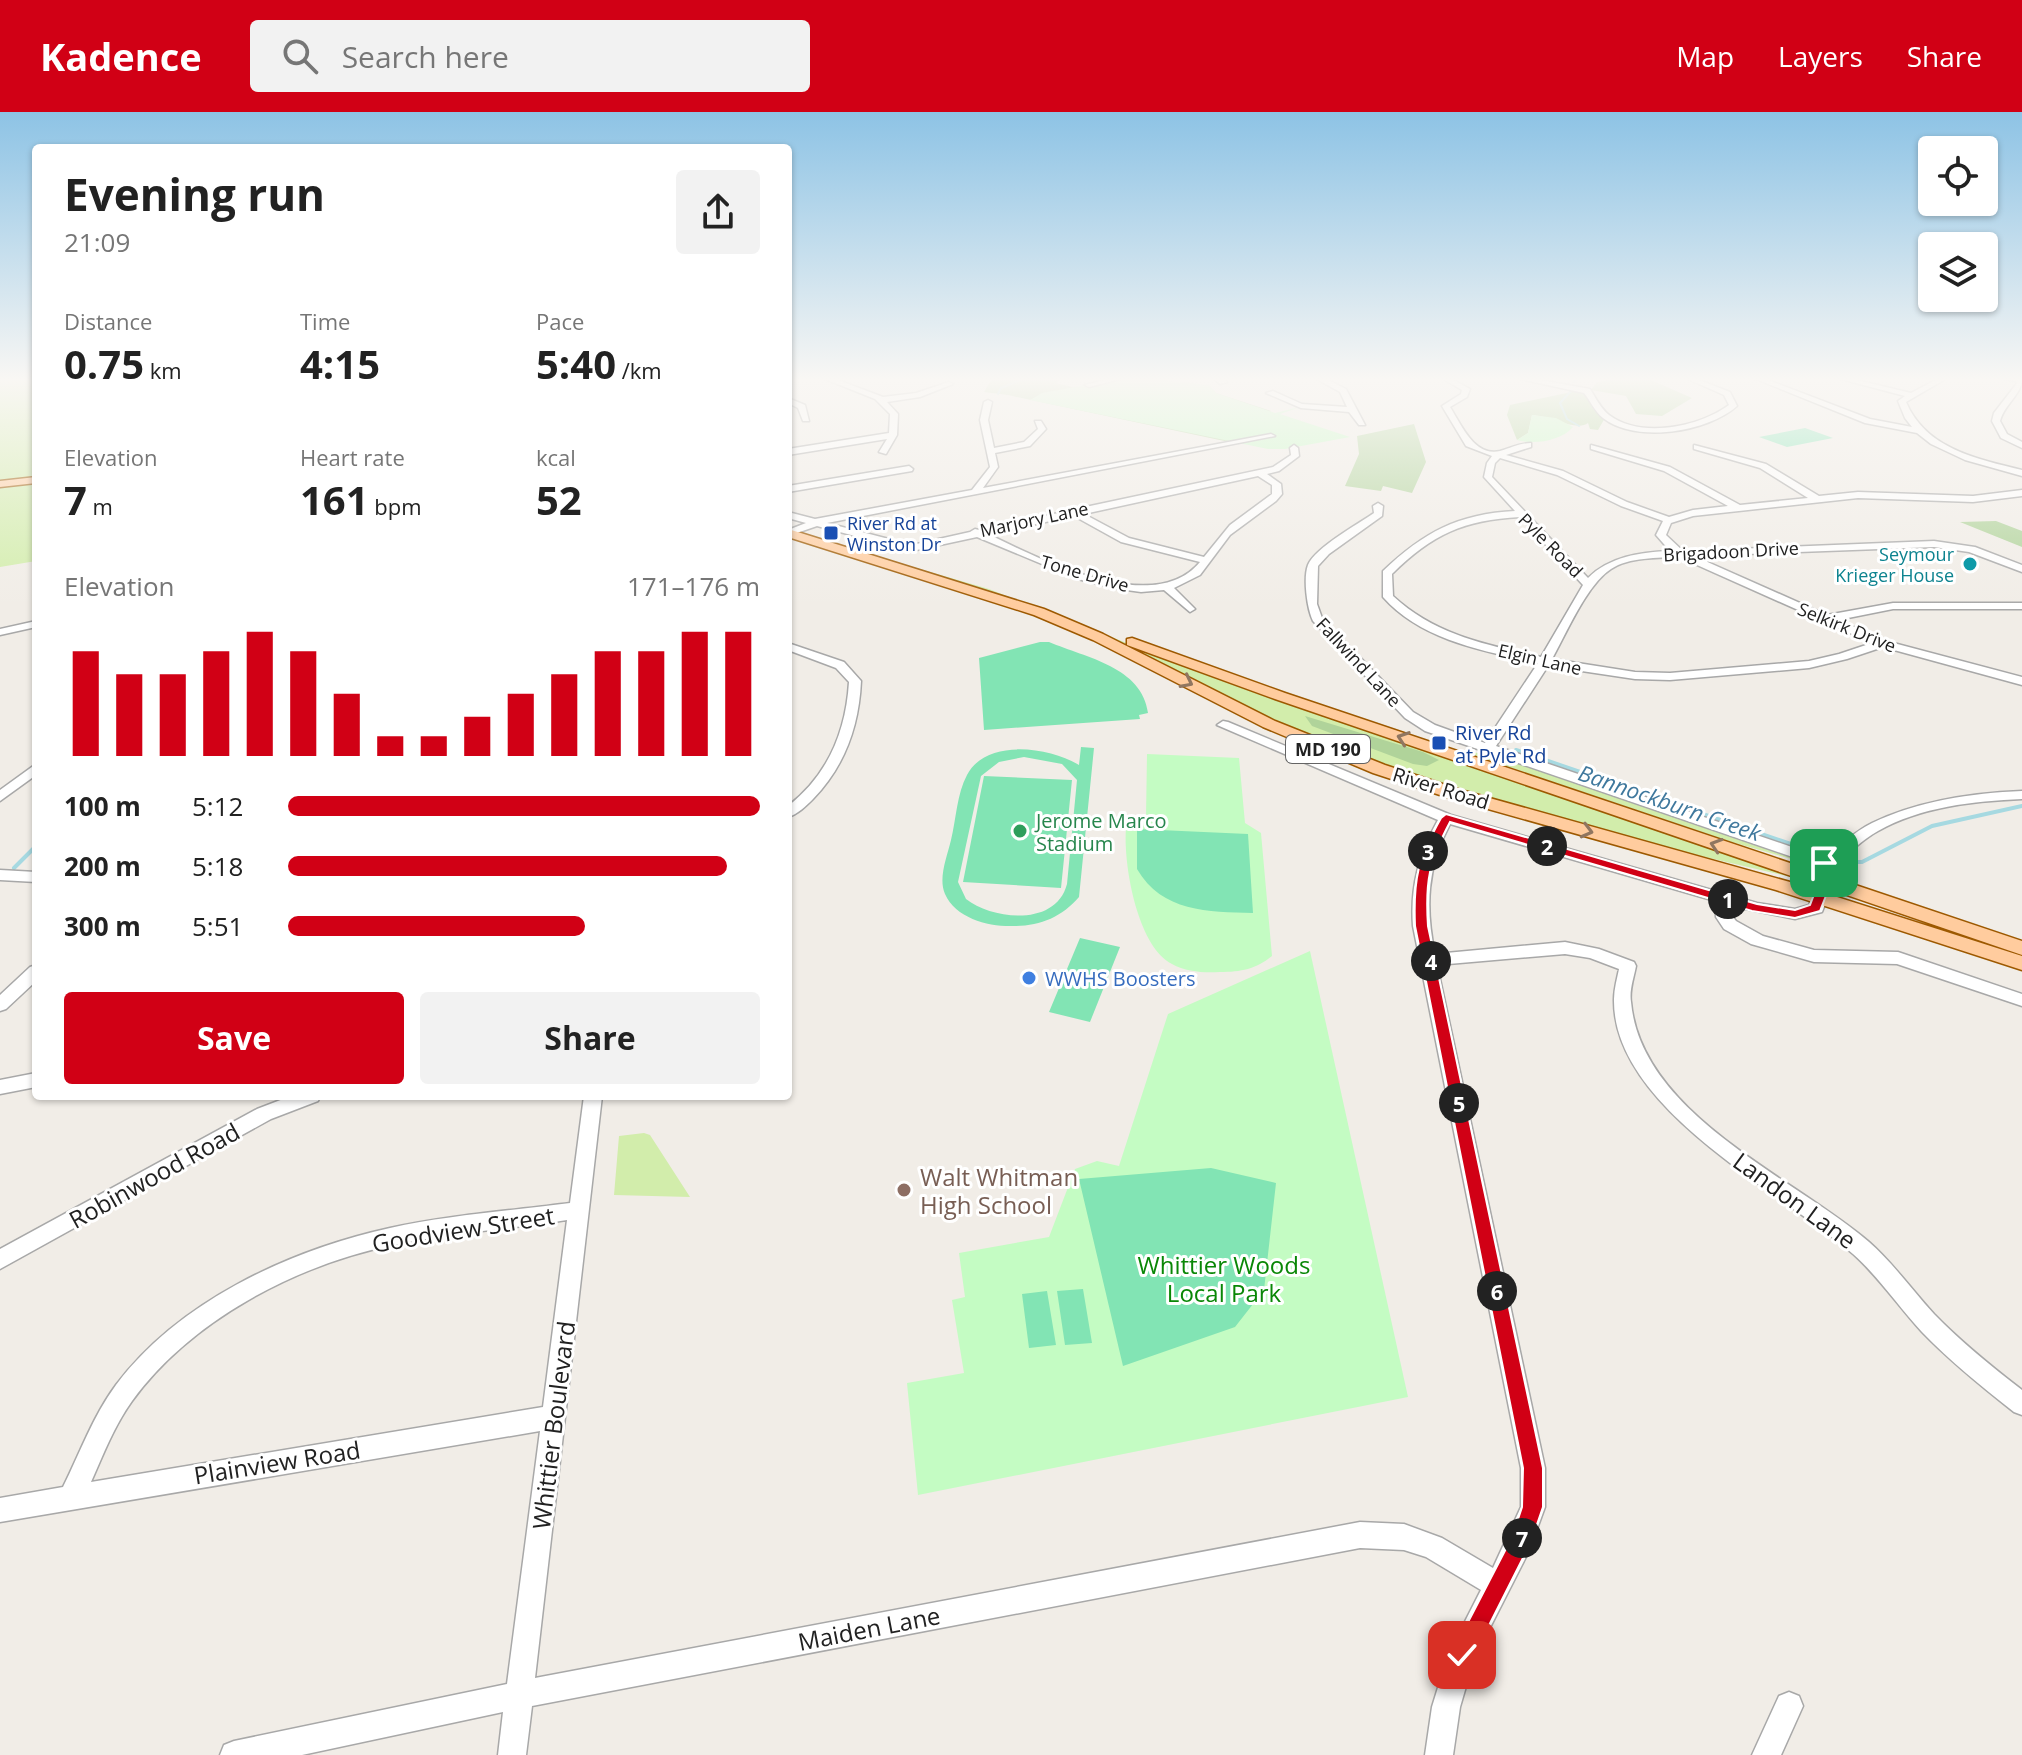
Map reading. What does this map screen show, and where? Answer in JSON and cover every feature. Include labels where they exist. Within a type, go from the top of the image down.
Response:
[{"type":"main road","points":[[0,484],[32,480]]},
{"type":"main road","name":"River Road","points":[[792,530],[1012,594],[1224,676],[1770,863],[1820,887]]},
{"type":"main road","name":"River Road","points":[[792,530],[1039,612],[1098,637],[1269,724],[1379,769],[1455,794],[1820,887],[2022,948]]},
{"type":"main road","points":[[1820,887],[1868,912],[2022,963]]},
{"type":"street","points":[[975,494],[994,467],[992,454]]},
{"type":"street","points":[[792,530],[1181,454]]},
{"type":"street","name":"Marjory Lane","points":[[814,523],[903,548],[1260,473],[1289,463],[1295,454]]},
{"type":"street","points":[[1495,454],[1560,473],[1624,504],[1669,520],[1883,494],[2000,498],[2022,493]]},
{"type":"street","points":[[1498,455],[1502,454]]},
{"type":"street","points":[[1615,454],[1679,474],[1740,509]]},
{"type":"street","points":[[1720,454],[1763,466],[1820,501]]},
{"type":"street","points":[[1960,454],[2022,473]]},
{"type":"street","name":"Pyle Road","points":[[1489,747],[1589,585],[1488,477],[1489,465],[1498,455]]},
{"type":"street","points":[[792,488],[909,469]]},
{"type":"street","name":"Tone Drive","points":[[975,532],[1035,558],[1114,585],[1165,586],[1191,578],[1232,527],[1277,494],[1276,484],[1260,473]]},
{"type":"street","name":"Fallwind Lane","points":[[1378,506],[1379,514],[1325,552],[1313,565],[1310,573],[1313,611],[1323,627],[1418,723],[1489,747]]},
{"type":"street","points":[[1072,511],[1125,540],[1204,560]]},
{"type":"street","name":"Elgin Lane","points":[[1521,514],[1479,516],[1440,529],[1387,573],[1383,589],[1405,616],[1436,632],[1544,660],[1612,673],[1664,677],[1823,665],[1882,643]]},
{"type":"street","points":[[792,516],[814,523]]},
{"type":"street","points":[[1669,520],[1662,526],[1661,535],[1680,553]]},
{"type":"street","name":"Brigadoon Drive","points":[[1589,585],[1598,572],[1620,561],[1680,553],[1934,544],[1971,549],[2022,569]]},
{"type":"street","name":"Selkirk Drive","points":[[1680,553],[1882,643],[2022,681]]},
{"type":"street","points":[[1165,586],[1190,609]]},
{"type":"street","points":[[1824,619],[1893,606],[2022,606]]},
{"type":"street","points":[[0,632],[32,625]]},
{"type":"street","points":[[792,647],[840,665],[855,681],[839,754],[814,790],[792,809]]},
{"type":"street","points":[[1223,725],[1446,818],[1780,913],[1795,914],[1820,887],[1833,859],[1852,842],[1888,822],[1964,802],[2022,795]]},
{"type":"street","name":"River Road","points":[[1489,747],[1820,887]]},
{"type":"street","points":[[0,797],[32,771]]},
{"type":"street","points":[[1439,1755],[1446,1707],[1462,1655],[1520,1542],[1533,1507],[1533,1468],[1421,926],[1419,888],[1424,859],[1446,818]]},
{"type":"street","points":[[0,875],[32,877]]},
{"type":"street","points":[[1722,898],[1724,917],[1730,925],[1757,940],[1814,956],[1898,958],[2022,1000]]},
{"type":"street","name":"Landon Lane","points":[[1430,960],[1565,948],[1593,953],[1628,966],[1622,1001],[1628,1029],[1644,1064],[1669,1100],[1714,1142],[1862,1248],[1959,1353],[2022,1404]]},
{"type":"street","points":[[0,1005],[32,975]]},
{"type":"street","points":[[0,1087],[32,1081]]},
{"type":"street","name":"Robinwood Road","points":[[0,1260],[264,1114],[301,1100]]},
{"type":"street","name":"Whittier Boulevard","points":[[512,1755],[593,1100]]},
{"type":"street","name":"Goodview Street","points":[[72,1496],[109,1416],[131,1384],[193,1325],[257,1286],[320,1259],[390,1237],[580,1210]]},
{"type":"street","name":"Plainview Road","points":[[0,1510],[553,1417]]},
{"type":"street","name":"Maiden Lane","points":[[234,1755],[519,1695],[1360,1535],[1404,1537],[1418,1542],[1496,1584]]},
{"type":"street","points":[[1766,1755],[1789,1706]]},
{"type":"green space","points":[[0,454],[32,454],[32,562],[0,567]]},
{"type":"green space","points":[[1359,454],[1423,454],[1426,462],[1412,493],[1383,486],[1381,491],[1345,486]]},
{"type":"green space","points":[[1996,521],[2022,531],[2022,547],[1960,522]]},
{"type":"green space","points":[[844,547],[989,589],[1221,680],[1812,882],[1628,839],[1467,795],[1332,747],[999,595]]},
{"type":"green space","points":[[1049,642],[1095,659],[1124,675],[1144,697],[1148,713],[1139,715],[1140,719],[984,730],[979,658]]},
{"type":"green space","points":[[1305,716],[1423,752],[1439,760],[1427,766],[1413,764],[1312,726]]},
{"type":"green space","points":[[1081,747],[1094,748],[1079,897],[1058,915],[1024,926],[985,923],[957,910],[945,894],[943,874],[961,790],[976,763],[989,755],[1020,749],[1052,754],[1079,765]],"holes":[[[1024,757],[1062,764],[1077,780],[1067,884],[1061,898],[1050,907],[1022,916],[992,912],[966,899],[958,882],[981,776],[999,762]]]},
{"type":"green space","points":[[1485,750],[1805,863],[1732,842],[1462,751],[1478,753]]},
{"type":"green space","points":[[1147,754],[1239,758],[1245,823],[1261,833],[1272,956],[1260,964],[1235,971],[1189,970],[1172,964],[1150,940],[1141,922],[1130,882],[1126,843],[1126,828],[1146,817]]},
{"type":"green space","name":"Jerome Marco Stadium","points":[[984,776],[1072,780],[1061,888],[963,882]]},
{"type":"green space","points":[[1137,829],[1248,834],[1253,913],[1188,907],[1159,894],[1137,869]]},
{"type":"green space","points":[[1080,938],[1120,947],[1090,1022],[1049,1012]]},
{"type":"green space","name":"Whittier Woods Local Park","points":[[1310,951],[1408,1397],[918,1495],[907,1383],[964,1373],[952,1300],[965,1297],[959,1253],[1049,1237],[1075,1169],[1097,1161],[1119,1166],[1168,1014]]},
{"type":"green space","points":[[650,1135],[690,1197],[614,1195],[619,1136]]},
{"type":"green space","points":[[1211,1168],[1276,1183],[1264,1290],[1235,1327],[1123,1366],[1079,1179]]},
{"type":"green space","points":[[1083,1289],[1092,1343],[1065,1345],[1057,1291]]},
{"type":"green space","points":[[1047,1291],[1056,1345],[1029,1348],[1022,1294]]},
{"type":"waterway","name":"Bannockburn Creek","points":[[1516,750],[1823,855]]},
{"type":"waterway","name":"Bannockburn Creek","points":[[1845,862],[1862,862],[1932,826],[2022,806]]},
{"type":"waterway","points":[[14,868],[32,850]]},
{"type":"place","name":"River Rd at Winston Dr","points":[[831,533]]},
{"type":"place","name":"Seymour Krieger House","points":[[1970,564]]},
{"type":"place","name":"River Rd at Pyle Rd","points":[[1439,743]]},
{"type":"place","name":"Jerome Marco Stadium","points":[[1020,831]]},
{"type":"place","name":"WWHS Boosters","points":[[1029,978]]},
{"type":"place","name":"Walt Whitman High School","points":[[904,1190]]},
{"type":"route","points":[[1462,1655],[1520,1542],[1533,1507],[1533,1468],[1421,926],[1419,888],[1424,859],[1446,818],[1756,908],[1795,914],[1816,908],[1830,870],[1824,863]]}]
